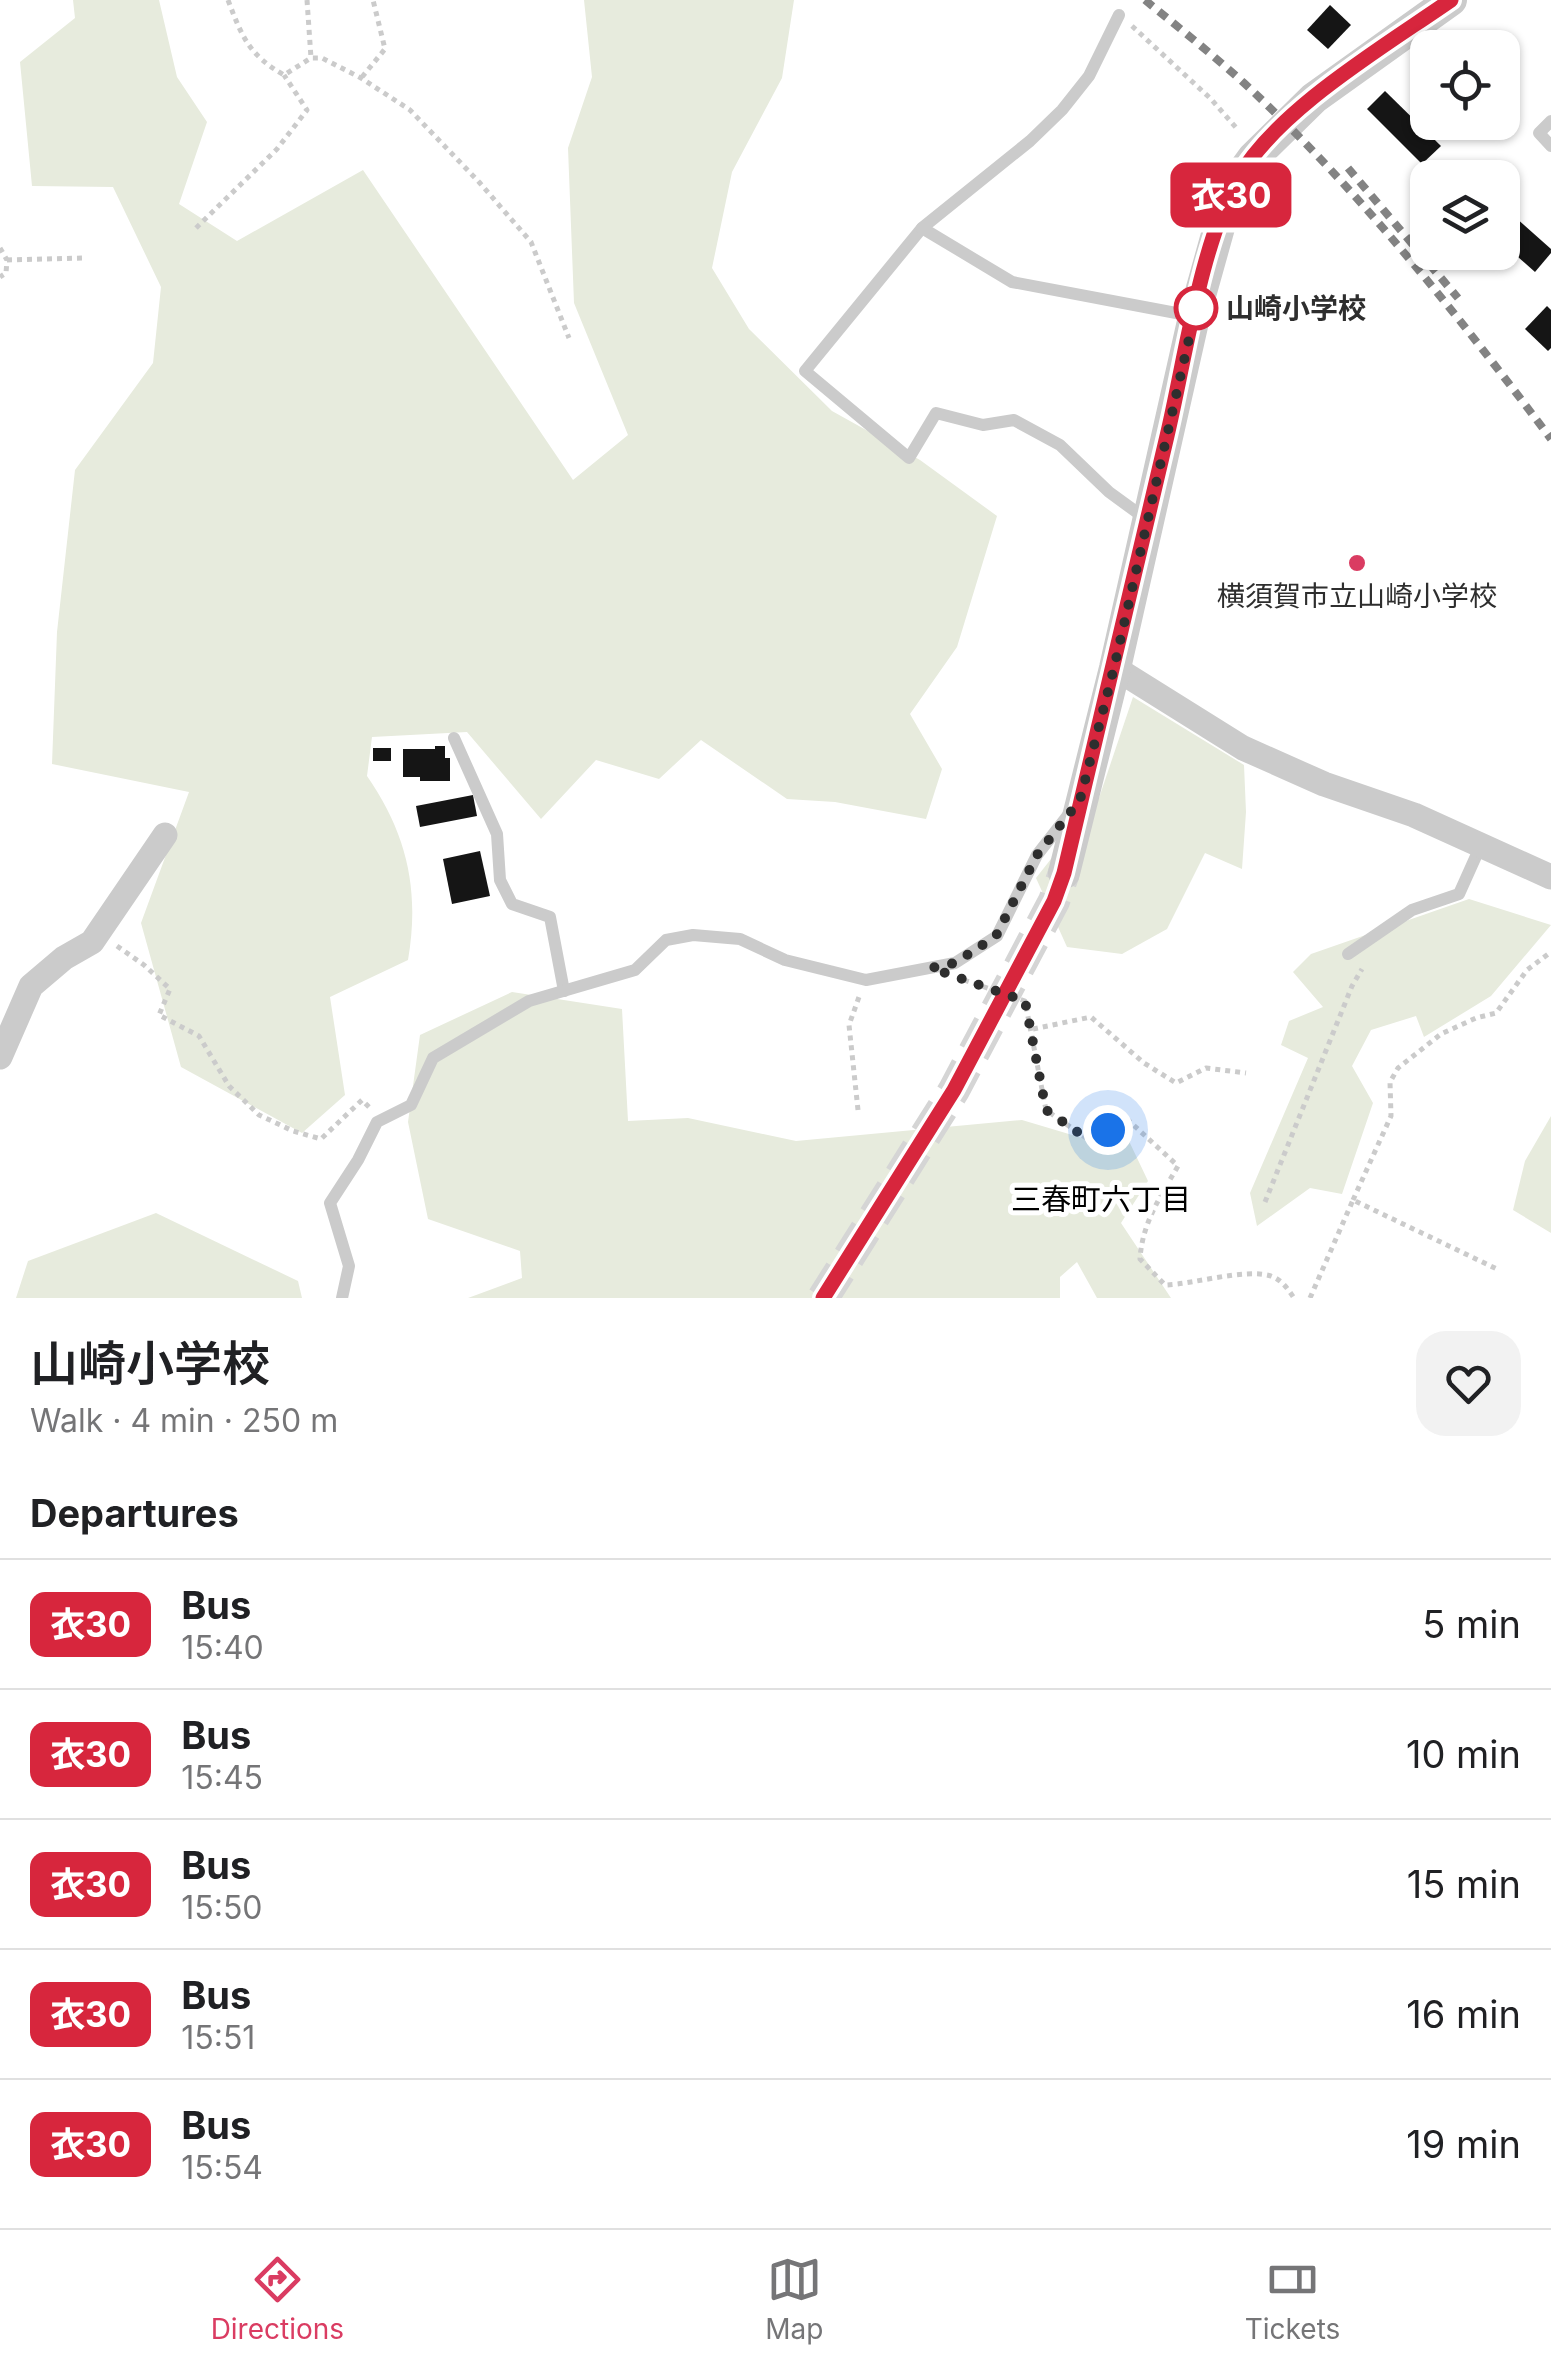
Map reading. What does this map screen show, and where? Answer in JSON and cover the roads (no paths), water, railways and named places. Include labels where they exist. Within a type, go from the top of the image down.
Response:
[{"type":"street","points":[[1064,873],[1194,316],[1223,212],[1237,180],[1258,152],[1314,98],[1450,0]]},
{"type":"street","points":[[1114,668],[1243,748],[1324,784],[1414,815],[1551,878]]},
{"type":"street","points":[[1,1051],[31,986],[64,958],[92,942],[166,835]]},
{"type":"lane","points":[[1120,15],[1089,76],[1062,110],[1030,141],[922,228],[806,371],[909,458],[936,413],[984,425],[1014,420],[1060,445],[1108,492],[1148,521]]},
{"type":"lane","points":[[1551,121],[1538,133],[1551,146]]},
{"type":"lane","points":[[922,228],[1012,282],[1194,316]]},
{"type":"lane","points":[[454,738],[497,834],[500,880],[512,904],[550,917],[564,990]]},
{"type":"lane","points":[[342,1298],[349,1266],[330,1202],[377,1122],[411,1104],[433,1058],[529,1001],[635,970],[666,940],[694,935],[740,939],[785,960],[866,980],[955,963],[996,936],[1037,855],[1080,800]]},
{"type":"lane","points":[[1348,954],[1412,910],[1459,894],[1482,844]]},
{"type":"tunnel","points":[[823,1298],[954,1090],[1054,901],[1064,873]]},
{"type":"railway","points":[[1145,0],[1244,83],[1327,166],[1443,300],[1551,439]]},
{"type":"railway","points":[[1348,168],[1458,298]]},
{"type":"place","name":"山崎小学校","points":[[1196,308]]},
{"type":"place","name":"横須賀市立山崎小学校","points":[[1357,563]]},
{"type":"district","name":"三春町六丁目","points":[[1101,1199]]}]
